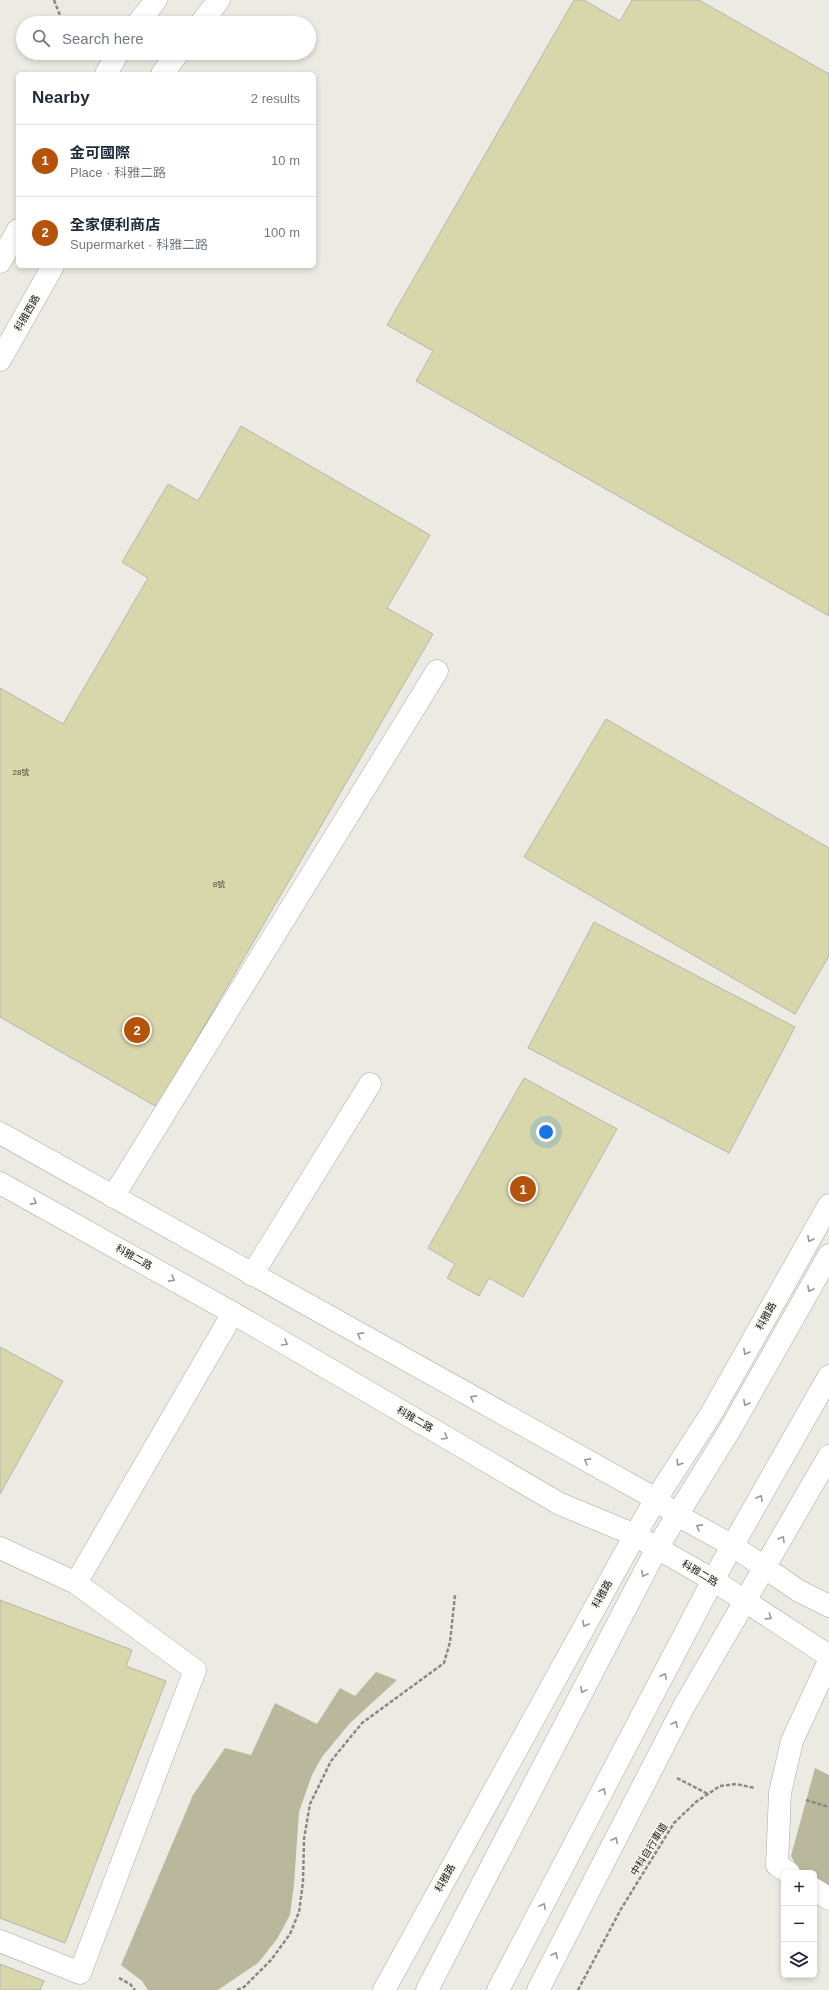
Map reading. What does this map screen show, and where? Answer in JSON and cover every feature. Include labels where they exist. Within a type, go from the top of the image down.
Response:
[{"type":"street","points":[[143,16],[156,0]]},
{"type":"street","points":[[207,16],[220,0]]},
{"type":"street","points":[[107,72],[114,60]]},
{"type":"street","points":[[164,72],[173,60]]},
{"type":"street","points":[[0,262],[16,234]]},
{"type":"street","name":"科雅西路","points":[[0,360],[52,268]]},
{"type":"street","points":[[113,1197],[437,671]]},
{"type":"street","points":[[252,1275],[370,1084]]},
{"type":"street","points":[[0,1132],[252,1275],[656,1499],[677,1515],[733,1546],[799,1591],[829,1606]]},
{"type":"street","name":"科雅二路","points":[[0,1183],[233,1313],[560,1504],[635,1535],[713,1580],[829,1656]]},
{"type":"street","name":"科雅路","points":[[384,1990],[635,1535],[656,1499],[711,1414],[829,1205]]},
{"type":"street","points":[[427,1990],[657,1548],[731,1428],[829,1255]]},
{"type":"street","points":[[76,1583],[233,1313]]},
{"type":"street","points":[[498,1990],[713,1580],[829,1376]]},
{"type":"street","points":[[538,1990],[683,1708],[829,1456]]},
{"type":"street","points":[[0,1548],[76,1583],[195,1670],[80,1973],[0,1941]]},
{"type":"street","points":[[784,1870],[777,1865],[780,1793],[792,1741],[829,1661]]},
{"type":"street","points":[[817,1891],[829,1899]]},
{"type":"path","points":[[54,0],[60,16]]},
{"type":"path","points":[[237,1990],[244,1987],[271,1960],[290,1934],[299,1912],[303,1882],[304,1839],[310,1804],[331,1761],[362,1723],[444,1663],[450,1642],[455,1595]]},
{"type":"path","points":[[653,1765],[709,1794]]},
{"type":"path","name":"中科自行車道","points":[[578,1990],[621,1909],[674,1823],[696,1802],[720,1786],[736,1784],[780,1793],[829,1806]]},
{"type":"path","points":[[119,1978],[130,1984],[135,1990]]},
{"type":"shaded area","points":[[376,1672],[397,1680],[350,1723],[322,1757],[312,1775],[299,1812],[294,1884],[290,1915],[277,1939],[258,1963],[218,1990],[148,1990],[142,1981],[121,1965],[193,1795],[225,1748],[251,1755],[275,1703],[317,1724],[340,1688],[355,1696]]},
{"type":"shaded area","points":[[815,1768],[829,1775],[829,1897],[817,1890],[817,1870],[798,1870],[791,1856]]},
{"type":"building","points":[[574,0],[584,0],[620,21],[632,0],[699,0],[829,74],[829,616],[416,381],[433,351],[387,325]]},
{"type":"building","points":[[241,426],[430,535],[387,608],[433,634],[157,1107],[0,1017],[0,688],[63,724],[148,578],[122,562],[168,484],[198,501]]},
{"type":"building","points":[[606,719],[829,848],[829,956],[795,1014],[524,857]]},
{"type":"building","points":[[594,922],[795,1027],[729,1153],[528,1048]]},
{"type":"building","points":[[524,1078],[617,1129],[523,1297],[489,1278],[479,1296],[447,1278],[455,1264],[428,1248]]},
{"type":"building","points":[[0,1347],[63,1381],[0,1494]]},
{"type":"building","points":[[0,1600],[132,1650],[126,1666],[166,1681],[65,1943],[0,1918]]},
{"type":"building","points":[[0,1964],[44,1981],[40,1990],[0,1990]]},
{"type":"place","name":"全家便利商店","points":[[137,1030]]},
{"type":"place","name":"金可國際","points":[[523,1189]]}]
